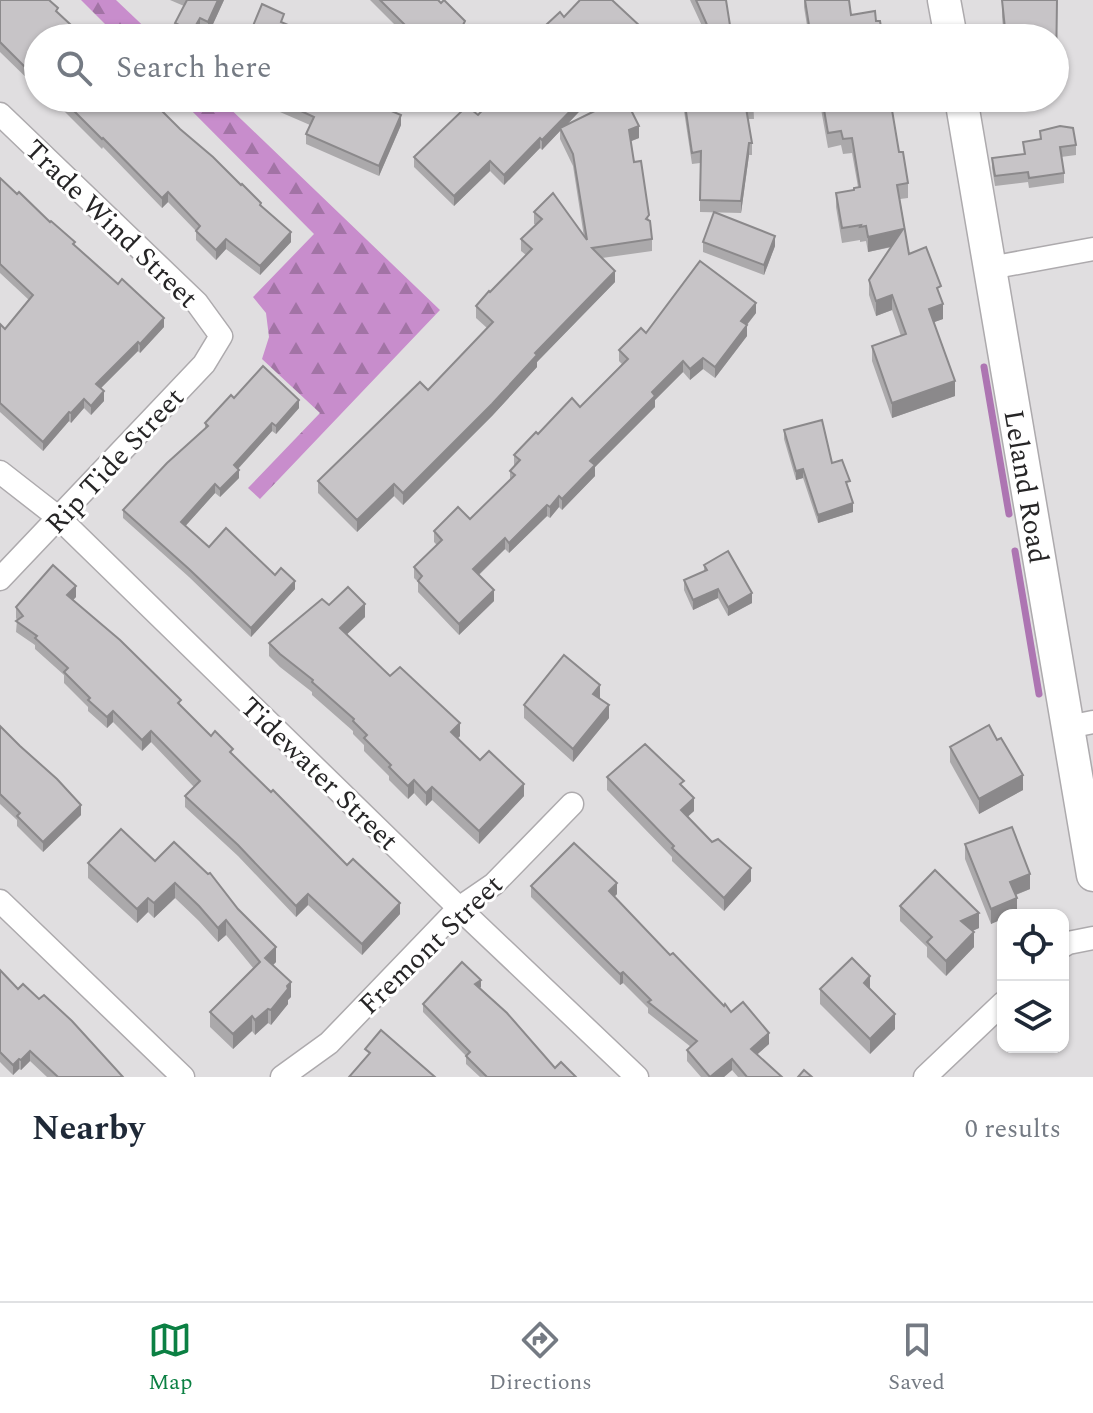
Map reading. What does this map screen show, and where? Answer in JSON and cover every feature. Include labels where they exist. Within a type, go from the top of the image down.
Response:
[{"type":"main road","points":[[944,0],[948,24]]},
{"type":"main road","name":"Leland Road","points":[[963,112],[990,268],[1081,725],[1093,875]]},
{"type":"street","name":"Trade Wind Street","points":[[0,114],[197,303],[221,336]]},
{"type":"street","points":[[990,268],[1093,249]]},
{"type":"street","name":"Rip Tide Street","points":[[0,579],[204,364],[221,336]]},
{"type":"street","name":"Tidewater Street","points":[[0,472],[59,518],[637,1077]]},
{"type":"street","name":"Fremont Street","points":[[282,1077],[329,1043],[459,908],[494,884],[572,804]]},
{"type":"street","points":[[0,901],[183,1077]]},
{"type":"street","points":[[1069,943],[1093,938]]},
{"type":"street","points":[[925,1077],[997,1009]]},
{"type":"green space","points":[[81,0],[116,0],[141,24],[105,24]]},
{"type":"green space","points":[[193,112],[234,112],[440,310],[260,499],[248,488],[320,413],[262,359],[269,337],[266,313],[253,297],[314,234]]},
{"type":"building","points":[[0,0],[49,0],[70,24],[24,24],[24,66],[0,42]]},
{"type":"building","points":[[187,0],[218,0],[208,22],[200,18],[197,24],[175,23]]},
{"type":"building","points":[[380,0],[438,0],[441,3],[444,0],[465,21],[464,24],[404,24]]},
{"type":"building","points":[[580,0],[612,0],[638,24],[547,24],[560,12],[564,17]]},
{"type":"building","points":[[696,0],[726,0],[730,24],[707,24]]},
{"type":"building","points":[[805,0],[849,0],[851,15],[875,11],[876,21],[881,24],[809,24]]},
{"type":"building","points":[[1002,0],[1057,0],[1057,24],[1005,24]]},
{"type":"building","points":[[262,4],[284,14],[281,22],[286,24],[254,24]]},
{"type":"building","points":[[75,112],[163,112],[291,232],[260,266],[226,239],[216,250],[196,231],[200,226],[168,192],[162,198]]},
{"type":"building","points":[[303,112],[394,112],[401,115],[379,166],[306,134],[314,117]]},
{"type":"building","points":[[461,112],[478,115],[481,112],[569,112],[504,175],[490,161],[454,196],[414,157]]},
{"type":"building","points":[[593,112],[632,112],[639,126],[629,130],[634,162],[641,161],[649,215],[646,219],[650,221],[652,239],[592,248],[615,271],[535,353],[537,355],[492,404],[403,493],[394,484],[357,520],[318,481],[420,382],[428,390],[493,322],[476,306],[532,249],[521,239],[542,219],[534,212],[553,193],[587,240],[573,154],[560,128]]},
{"type":"building","points":[[686,112],[747,112],[752,143],[749,143],[741,201],[700,200],[701,151],[692,153]]},
{"type":"building","points":[[824,112],[892,112],[908,183],[897,185],[909,254],[926,247],[941,286],[937,288],[943,304],[929,309],[955,381],[892,403],[872,346],[906,334],[892,295],[876,301],[869,280],[903,229],[868,237],[866,226],[842,228],[836,193],[860,187],[852,138],[843,139],[841,131],[828,133]]},
{"type":"building","points":[[1060,126],[1073,128],[1076,145],[1060,147],[1064,173],[1029,178],[1028,172],[995,176],[992,158],[1025,154],[1023,142],[1041,139],[1040,131]]},
{"type":"building","points":[[0,178],[75,242],[73,244],[118,284],[122,279],[164,318],[96,384],[104,391],[91,406],[84,399],[43,442],[0,403],[0,324],[5,329],[33,295],[0,264]]},
{"type":"building","points":[[714,212],[775,236],[764,265],[703,242]]},
{"type":"building","points":[[700,261],[756,303],[741,321],[747,325],[715,367],[703,358],[690,369],[683,361],[652,392],[655,396],[590,461],[595,465],[562,499],[559,496],[550,507],[547,505],[509,543],[505,538],[473,569],[494,590],[459,624],[418,581],[422,576],[414,567],[442,540],[434,531],[458,507],[470,519],[515,475],[510,471],[520,460],[514,455],[572,398],[580,407],[628,359],[619,350],[641,328],[646,333]]},
{"type":"building","points":[[263,366],[299,400],[276,426],[272,423],[234,465],[239,470],[220,489],[215,484],[181,522],[209,547],[226,528],[275,575],[281,568],[295,581],[251,628],[123,510],[167,463],[208,426],[205,423],[231,395],[234,398]]},
{"type":"building","points":[[822,420],[832,463],[842,460],[850,481],[846,482],[853,503],[818,515],[803,469],[796,471],[784,430]]},
{"type":"building","points":[[728,551],[752,593],[728,607],[718,589],[693,600],[684,580],[707,570],[704,565]]},
{"type":"building","points":[[53,565],[76,586],[67,595],[120,640],[181,700],[178,703],[211,736],[215,731],[233,749],[230,752],[271,792],[273,790],[347,865],[353,859],[400,903],[362,944],[308,894],[296,906],[238,845],[185,796],[200,781],[151,731],[142,740],[113,711],[107,717],[64,672],[68,668],[35,638],[37,636],[16,621],[23,616],[16,607]]},
{"type":"building","points":[[348,587],[365,604],[340,628],[390,676],[400,667],[460,723],[451,732],[480,760],[489,751],[524,784],[479,831],[432,787],[426,793],[414,780],[408,786],[364,738],[367,735],[354,719],[269,643],[322,599],[329,605]]},
{"type":"building","points":[[564,655],[600,685],[593,694],[609,705],[573,749],[524,705]]},
{"type":"building","points":[[989,725],[997,740],[1001,738],[1023,775],[979,799],[950,747]]},
{"type":"building","points":[[0,726],[81,805],[43,842],[0,794]]},
{"type":"building","points":[[645,744],[684,781],[680,784],[694,798],[681,810],[712,842],[718,839],[751,868],[724,898],[672,848],[674,846],[607,777]]},
{"type":"building","points":[[1012,827],[1030,874],[1010,882],[1017,898],[991,909],[965,844]]},
{"type":"building","points":[[121,829],[155,861],[174,842],[210,873],[238,909],[276,947],[265,958],[291,982],[271,1010],[268,1009],[255,1020],[252,1016],[233,1034],[210,1012],[260,962],[226,920],[218,928],[175,883],[154,903],[148,898],[137,909],[88,863]]},
{"type":"building","points":[[574,843],[617,883],[609,891],[724,1006],[731,1012],[743,1002],[769,1033],[751,1049],[782,1077],[747,1077],[732,1059],[710,1077],[687,1050],[697,1041],[648,1002],[651,1000],[623,972],[620,974],[531,886]]},
{"type":"building","points":[[935,870],[979,913],[961,921],[974,932],[946,961],[927,942],[932,937],[900,906]]},
{"type":"building","points":[[852,958],[870,976],[864,983],[895,1014],[870,1039],[820,989]]},
{"type":"building","points":[[462,962],[481,980],[475,984],[507,1013],[555,1068],[561,1062],[576,1077],[487,1077],[466,1056],[470,1052],[423,1004]]},
{"type":"building","points":[[0,970],[18,989],[23,984],[39,999],[44,995],[123,1077],[58,1077],[30,1051],[13,1065],[0,1052]]},
{"type":"building","points":[[381,1030],[435,1077],[349,1077],[370,1053],[365,1049]]},
{"type":"building","points":[[804,1070],[812,1077],[798,1077]]},
{"type":"waterway","points":[[984,367],[1009,514]]},
{"type":"waterway","points":[[1015,551],[1039,694]]}]
